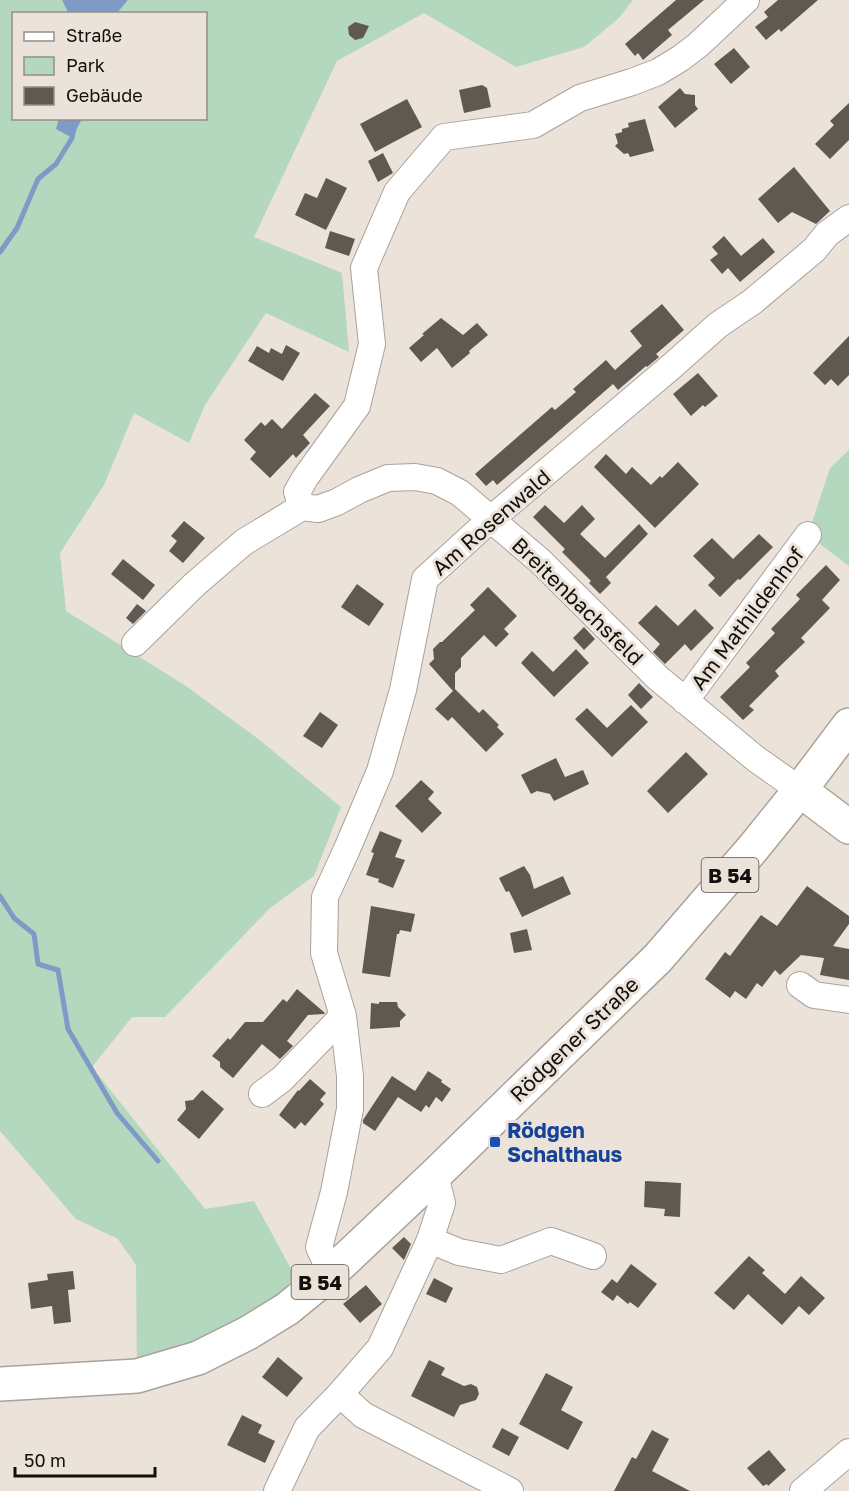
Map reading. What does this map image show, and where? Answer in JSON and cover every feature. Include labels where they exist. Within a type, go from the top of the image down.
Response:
[{"type":"main road","name":"Rödgener Straße","points":[[0,1384],[137,1376],[198,1358],[248,1333],[287,1309],[331,1273],[435,1175],[658,958],[737,867],[849,725]]},
{"type":"main road","points":[[800,790],[849,827]]},
{"type":"street","points":[[302,507],[297,492],[357,406],[372,344],[364,268],[397,192],[444,137],[533,125],[580,98],[658,72],[681,58],[719,27],[746,0]]},
{"type":"street","name":"Am Rosenwald","points":[[331,1273],[319,1247],[334,1192],[350,1109],[350,1076],[342,1016],[324,954],[325,897],[380,771],[403,690],[425,579],[491,519],[718,325],[752,302],[814,250],[827,234],[849,218]]},
{"type":"street","name":"Breitenbachsfeld","points":[[135,643],[194,585],[244,542],[302,507],[318,509],[388,478],[415,477],[437,481],[460,493],[540,561],[658,678],[685,701],[756,759],[800,790]]},
{"type":"street","name":"Am Mathildenhof","points":[[685,701],[808,535]]},
{"type":"street","points":[[800,985],[814,995],[849,1000]]},
{"type":"street","points":[[262,1094],[282,1078],[342,1016]]},
{"type":"street","points":[[276,1491],[307,1428],[380,1348],[430,1240],[442,1203],[435,1175]]},
{"type":"street","points":[[430,1240],[459,1252],[501,1260],[551,1241],[593,1256]]},
{"type":"street","points":[[340,1394],[363,1415],[510,1491]]},
{"type":"street","points":[[803,1491],[849,1452]]},
{"type":"green space","points":[[0,0],[62,0],[68,12],[12,12],[12,120],[59,120],[56,129],[72,138],[81,120],[207,120],[207,12],[118,12],[128,0],[633,0],[619,18],[584,47],[516,67],[424,13],[337,61],[254,237],[342,273],[349,352],[266,313],[205,405],[189,443],[134,413],[104,485],[60,553],[66,611],[186,686],[257,738],[341,807],[314,876],[270,908],[165,1017],[132,1017],[92,1067],[205,1209],[254,1201],[295,1276],[248,1333],[137,1376],[136,1265],[118,1239],[76,1219],[0,1131]]},
{"type":"green space","points":[[849,450],[849,566],[808,535],[830,468]]},
{"type":"water","points":[[62,0],[128,0],[118,12],[68,12]]},
{"type":"water","points":[[58,120],[81,120],[72,138],[56,129]]},
{"type":"building","points":[[676,0],[704,0],[668,30],[672,35],[643,60],[638,53],[635,56],[625,44]]},
{"type":"building","points":[[778,0],[818,0],[781,32],[779,29],[766,40],[755,27],[768,17],[764,12]]},
{"type":"building","points":[[355,22],[369,26],[363,38],[355,40],[349,35],[348,27]]},
{"type":"building","points":[[734,48],[750,67],[731,84],[714,64]]},
{"type":"building","points":[[482,85],[487,88],[491,107],[464,113],[459,90]]},
{"type":"building","points":[[680,88],[685,94],[695,95],[695,105],[698,109],[675,128],[658,107]]},
{"type":"building","points":[[407,99],[422,127],[375,152],[360,124]]},
{"type":"building","points":[[849,103],[849,140],[830,159],[815,144],[834,125],[830,121]]},
{"type":"building","points":[[645,119],[654,151],[630,157],[628,153],[624,154],[615,146],[618,143],[615,134],[629,127],[628,123]]},
{"type":"building","points":[[383,153],[393,173],[378,182],[368,161]]},
{"type":"building","points":[[794,167],[830,211],[816,224],[792,212],[778,223],[758,199]]},
{"type":"building","points":[[326,178],[347,188],[326,230],[295,215],[305,193],[317,198]]},
{"type":"building","points":[[330,231],[355,239],[349,256],[325,248]]},
{"type":"building","points":[[724,236],[741,256],[763,238],[775,252],[740,282],[728,268],[722,274],[710,260],[718,254],[712,247]]},
{"type":"building","points":[[662,304],[684,330],[656,354],[659,357],[618,390],[613,384],[497,485],[493,480],[486,486],[475,474],[552,407],[555,410],[576,392],[573,389],[606,360],[615,370],[642,346],[630,331]]},
{"type":"building","points":[[441,318],[463,335],[477,323],[488,335],[452,368],[437,348],[421,362],[409,348]]},
{"type":"building","points":[[849,336],[849,375],[838,386],[831,379],[825,385],[813,373]]},
{"type":"building","points":[[286,345],[300,353],[283,381],[248,361],[257,346],[269,353],[271,348],[282,354]]},
{"type":"building","points":[[698,373],[718,396],[691,416],[673,394]]},
{"type":"building","points":[[315,393],[330,406],[303,435],[310,443],[296,458],[293,454],[270,478],[250,459],[256,452],[244,440],[261,422],[265,426],[272,419],[282,429]]},
{"type":"building","points":[[606,454],[626,474],[632,467],[651,485],[660,476],[662,478],[678,462],[699,484],[655,528],[594,467]]},
{"type":"building","points":[[545,505],[564,523],[582,505],[595,519],[580,534],[605,558],[639,524],[648,534],[606,577],[611,583],[600,594],[589,583],[591,581],[562,552],[565,549],[533,517]]},
{"type":"building","points":[[184,521],[205,538],[183,563],[169,551],[177,541],[171,536]]},
{"type":"building","points":[[759,534],[773,547],[720,597],[708,585],[715,578],[693,556],[712,538],[733,559]]},
{"type":"building","points":[[123,559],[155,585],[143,600],[111,574]]},
{"type":"building","points":[[826,565],[840,580],[822,600],[830,608],[801,638],[805,642],[775,671],[779,676],[749,706],[754,710],[743,720],[720,697],[750,667],[746,663],[775,633],[771,629],[800,599],[796,595]]},
{"type":"building","points":[[357,584],[384,604],[369,626],[341,607]]},
{"type":"building","points":[[488,587],[517,616],[504,629],[509,634],[496,647],[484,635],[461,658],[461,667],[455,673],[455,689],[479,713],[483,709],[499,725],[497,727],[504,734],[486,752],[452,717],[448,721],[435,709],[453,691],[429,664],[434,659],[433,649],[475,610],[470,605]]},
{"type":"building","points":[[137,604],[146,611],[133,624],[126,618]]},
{"type":"building","points":[[656,605],[678,626],[695,609],[714,628],[691,651],[685,644],[665,664],[653,652],[660,644],[638,623]]},
{"type":"building","points":[[584,627],[595,639],[584,650],[573,638]]},
{"type":"building","points":[[576,649],[589,663],[554,697],[521,663],[532,651],[553,672]]},
{"type":"building","points":[[639,683],[653,697],[641,709],[628,695]]},
{"type":"building","points":[[631,705],[648,722],[612,757],[575,719],[587,708],[607,728]]},
{"type":"building","points":[[320,712],[338,725],[322,748],[303,736]]},
{"type":"building","points":[[686,752],[708,774],[668,813],[647,791]]},
{"type":"building","points":[[556,758],[565,777],[583,770],[589,784],[554,801],[550,794],[537,791],[531,794],[521,775]]},
{"type":"building","points":[[421,780],[434,792],[428,799],[442,813],[422,833],[395,806]]},
{"type":"building","points":[[380,831],[402,840],[395,857],[405,860],[393,888],[378,882],[379,879],[366,875],[374,853],[371,852]]},
{"type":"building","points":[[524,866],[530,875],[534,889],[563,876],[571,894],[522,917],[509,891],[506,892],[499,878]]},
{"type":"building","points":[[807,886],[849,916],[849,924],[833,946],[849,949],[849,980],[820,975],[824,958],[801,955],[780,975],[775,970],[762,987],[757,983],[746,999],[735,991],[730,998],[705,979],[725,952],[730,956],[761,915],[777,926]]},
{"type":"building","points":[[371,906],[415,914],[411,932],[400,930],[397,934],[390,977],[362,973]]},
{"type":"building","points":[[527,929],[532,950],[514,953],[510,933]]},
{"type":"building","points":[[297,989],[325,1013],[308,1015],[287,1041],[293,1046],[280,1059],[262,1044],[233,1078],[220,1067],[220,1062],[212,1056],[245,1022],[263,1022],[283,999],[287,1002]]},
{"type":"building","points":[[379,1002],[397,1002],[398,1007],[406,1015],[400,1021],[400,1027],[370,1029],[371,1003],[379,1004]]},
{"type":"building","points":[[428,1071],[451,1089],[442,1102],[436,1097],[429,1108],[426,1105],[421,1112],[398,1097],[375,1131],[363,1123],[392,1076],[415,1091]]},
{"type":"building","points":[[310,1079],[326,1093],[320,1100],[324,1104],[305,1126],[301,1122],[295,1129],[279,1115],[298,1090]]},
{"type":"building","points":[[202,1090],[224,1109],[199,1139],[177,1120],[186,1109],[185,1101],[193,1100]]},
{"type":"building","points":[[645,1181],[681,1183],[680,1217],[664,1216],[665,1209],[644,1207]]},
{"type":"building","points":[[404,1237],[411,1244],[404,1260],[392,1248]]},
{"type":"building","points":[[749,1256],[765,1270],[762,1273],[785,1294],[801,1276],[825,1298],[809,1315],[799,1306],[782,1325],[748,1294],[734,1310],[714,1293]]},
{"type":"building","points":[[631,1264],[657,1284],[638,1308],[630,1302],[628,1304],[617,1295],[613,1301],[601,1292],[612,1279],[617,1283]]},
{"type":"building","points":[[73,1271],[75,1289],[68,1290],[71,1322],[54,1324],[52,1306],[31,1309],[28,1283],[48,1280],[47,1274]]},
{"type":"building","points":[[434,1278],[453,1288],[446,1303],[426,1294]]},
{"type":"building","points":[[366,1285],[382,1304],[360,1323],[343,1304]]},
{"type":"building","points":[[278,1357],[303,1378],[287,1397],[262,1377]]},
{"type":"building","points":[[429,1360],[445,1368],[441,1375],[464,1386],[471,1384],[477,1387],[479,1394],[476,1400],[460,1405],[454,1417],[411,1396]]},
{"type":"building","points":[[546,1373],[573,1387],[561,1410],[583,1422],[568,1450],[519,1424]]},
{"type":"building","points":[[242,1415],[262,1425],[258,1433],[275,1441],[265,1463],[227,1445]]},
{"type":"building","points":[[502,1428],[519,1437],[509,1456],[492,1447]]},
{"type":"building","points":[[652,1430],[669,1439],[652,1471],[690,1491],[614,1491],[632,1457],[636,1459]]},
{"type":"building","points":[[769,1450],[786,1470],[768,1486],[767,1484],[763,1486],[747,1468]]},
{"type":"waterway","points":[[0,252],[17,228],[38,179],[56,164],[72,138],[76,120]]},
{"type":"waterway","points":[[0,896],[14,918],[34,934],[38,964],[58,970],[68,1029],[117,1113],[158,1161]]},
{"type":"place","name":"Rödgen Schalthaus","points":[[495,1142]]}]
